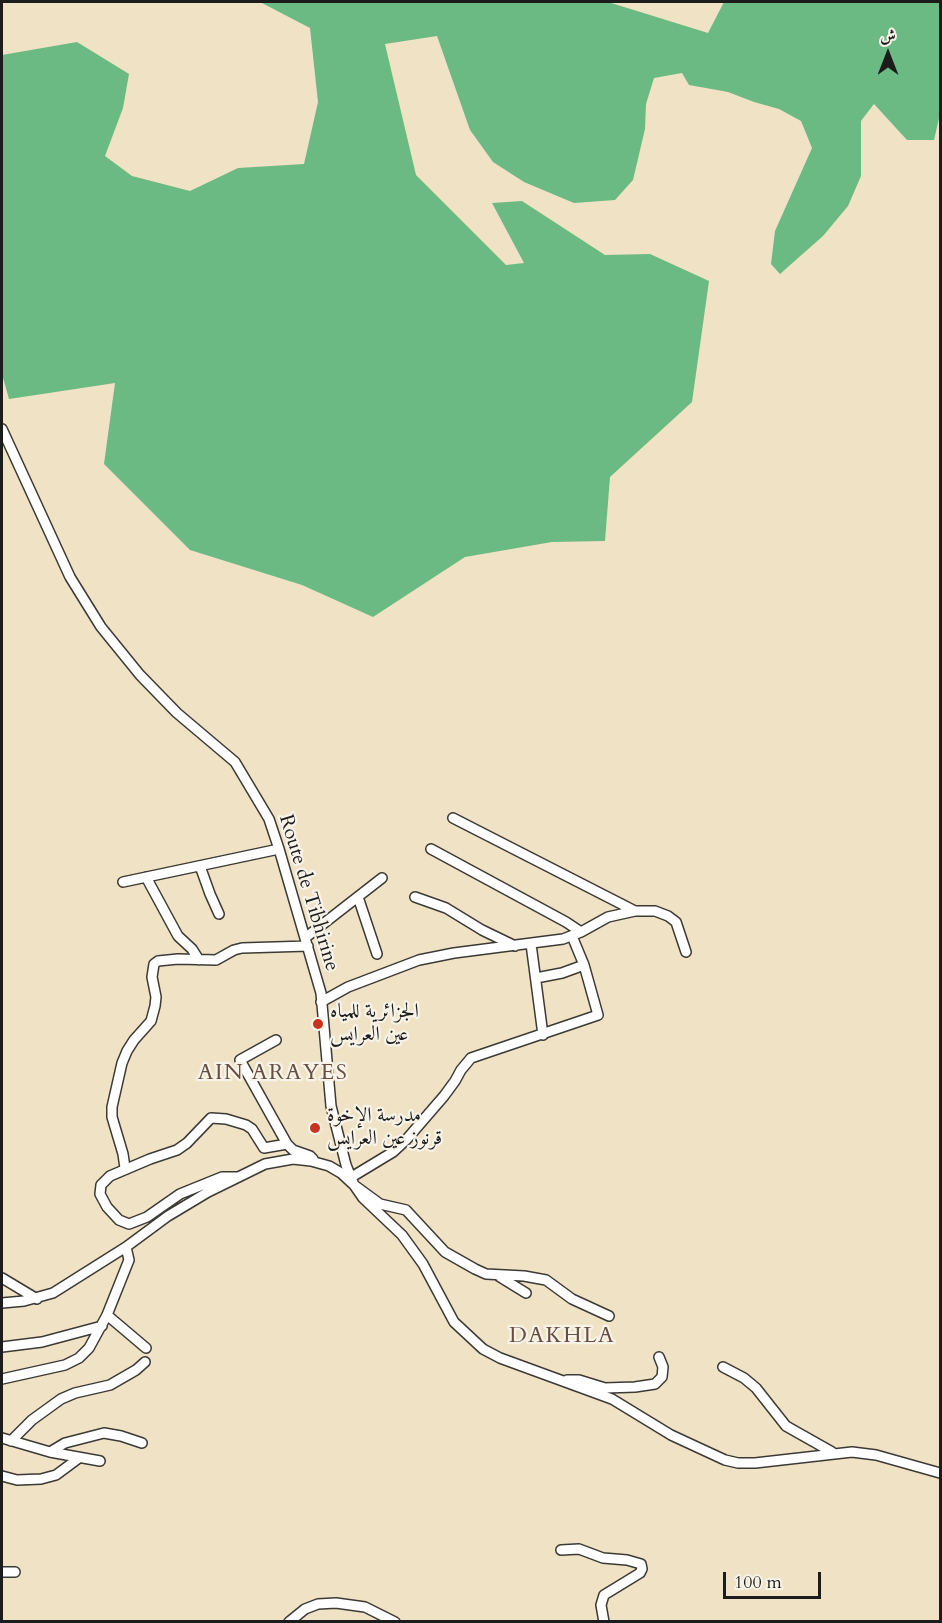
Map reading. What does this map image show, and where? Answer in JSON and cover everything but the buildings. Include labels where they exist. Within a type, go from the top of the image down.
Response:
[{"type":"street","name":"Route de Tibhirine","points":[[2,429],[70,577],[101,627],[140,675],[177,713],[235,762],[268,819],[307,942],[321,1002],[332,1106],[341,1148],[352,1181],[363,1198],[402,1235],[423,1264],[454,1322],[483,1349],[500,1358],[612,1399],[671,1435],[725,1460],[755,1463],[832,1452],[852,1452],[876,1455],[940,1473]]},
{"type":"street","points":[[453,818],[635,911]]},
{"type":"street","points":[[123,882],[279,849]]},
{"type":"street","points":[[352,1181],[406,1140],[444,1096],[471,1058],[598,1015],[577,934],[566,922],[431,849]]},
{"type":"street","points":[[200,866],[219,914]]},
{"type":"street","points":[[146,877],[178,936],[192,949],[199,960]]},
{"type":"street","points":[[125,1168],[112,1107],[127,1051],[151,1021],[156,997],[152,968],[158,961],[216,960],[242,948],[307,942],[382,878]]},
{"type":"street","points":[[358,897],[377,954]]},
{"type":"street","points":[[415,897],[446,908],[482,930],[515,946]]},
{"type":"street","points":[[321,1002],[348,987],[419,960],[454,952],[531,944],[577,934],[608,917],[635,911],[655,911],[676,922],[686,952]]},
{"type":"street","points":[[531,944],[543,1035]]},
{"type":"street","points":[[536,978],[562,973],[584,965]]},
{"type":"street","points":[[276,1040],[240,1060],[287,1144],[293,1150],[310,1156],[314,1162]]},
{"type":"street","points":[[239,1177],[222,1177],[180,1194],[147,1217],[129,1224],[119,1220],[106,1207],[100,1194],[101,1185],[105,1180],[125,1168],[177,1150],[211,1118],[246,1125],[252,1129],[264,1148],[287,1144]]},
{"type":"street","points":[[2,1303],[37,1299],[68,1285],[168,1216],[208,1192],[265,1164],[293,1159],[329,1166],[380,1204],[406,1210],[446,1252],[461,1262],[486,1274],[546,1280],[572,1299],[609,1316]]},
{"type":"street","points":[[2,1379],[64,1365],[89,1348],[107,1315],[129,1260],[126,1247]]},
{"type":"street","points":[[496,1275],[526,1293]]},
{"type":"street","points":[[2,1278],[37,1299]]},
{"type":"street","points":[[107,1315],[146,1348]]},
{"type":"street","points":[[2,1347],[42,1342],[102,1326]]},
{"type":"street","points":[[558,1379],[579,1380],[605,1388],[655,1384],[662,1377],[663,1367],[659,1357]]},
{"type":"street","points":[[6,1439],[61,1399],[75,1393],[110,1385],[145,1362]]},
{"type":"street","points":[[723,1367],[744,1378],[756,1388],[786,1426],[832,1452]]},
{"type":"street","points":[[50,1452],[65,1443],[104,1433],[142,1443]]},
{"type":"street","points":[[6,1439],[50,1452],[100,1461]]},
{"type":"street","points":[[2,1476],[17,1480],[41,1479],[56,1475],[79,1458]]},
{"type":"street","points":[[561,1550],[579,1549],[603,1558],[641,1564],[640,1573],[603,1594],[601,1605],[604,1622]]},
{"type":"street","points":[[2,1572],[15,1572]]},
{"type":"street","points":[[289,1622],[305,1609],[318,1604],[336,1603],[365,1607],[395,1622]]},
{"type":"green space","points":[[260,2],[608,2],[708,33],[724,2],[940,2],[940,114],[934,140],[907,140],[874,104],[861,121],[861,176],[848,206],[823,236],[780,274],[771,264],[775,231],[812,148],[801,121],[779,109],[728,92],[689,85],[682,73],[654,78],[646,104],[645,129],[633,180],[615,200],[574,203],[524,182],[493,162],[470,130],[437,36],[385,44],[416,175],[506,265],[524,263],[492,203],[522,201],[605,255],[650,254],[709,281],[692,402],[610,477],[605,541],[552,542],[465,557],[373,617],[302,585],[190,550],[104,464],[115,383],[9,399],[2,374],[2,55],[77,42],[129,74],[123,108],[105,156],[132,176],[190,191],[238,168],[304,164],[318,102],[310,28]]},
{"type":"place","name":"الجزائرية للمياه عين العرايس","points":[[318,1024]]},
{"type":"place","name":"مدرسة الإخوة قرنوز عين العرايس","points":[[315,1128]]},
{"type":"district","name":"AIN ARAYES","points":[[273,1074]]},
{"type":"district","name":"DAKHLA","points":[[562,1337]]}]
